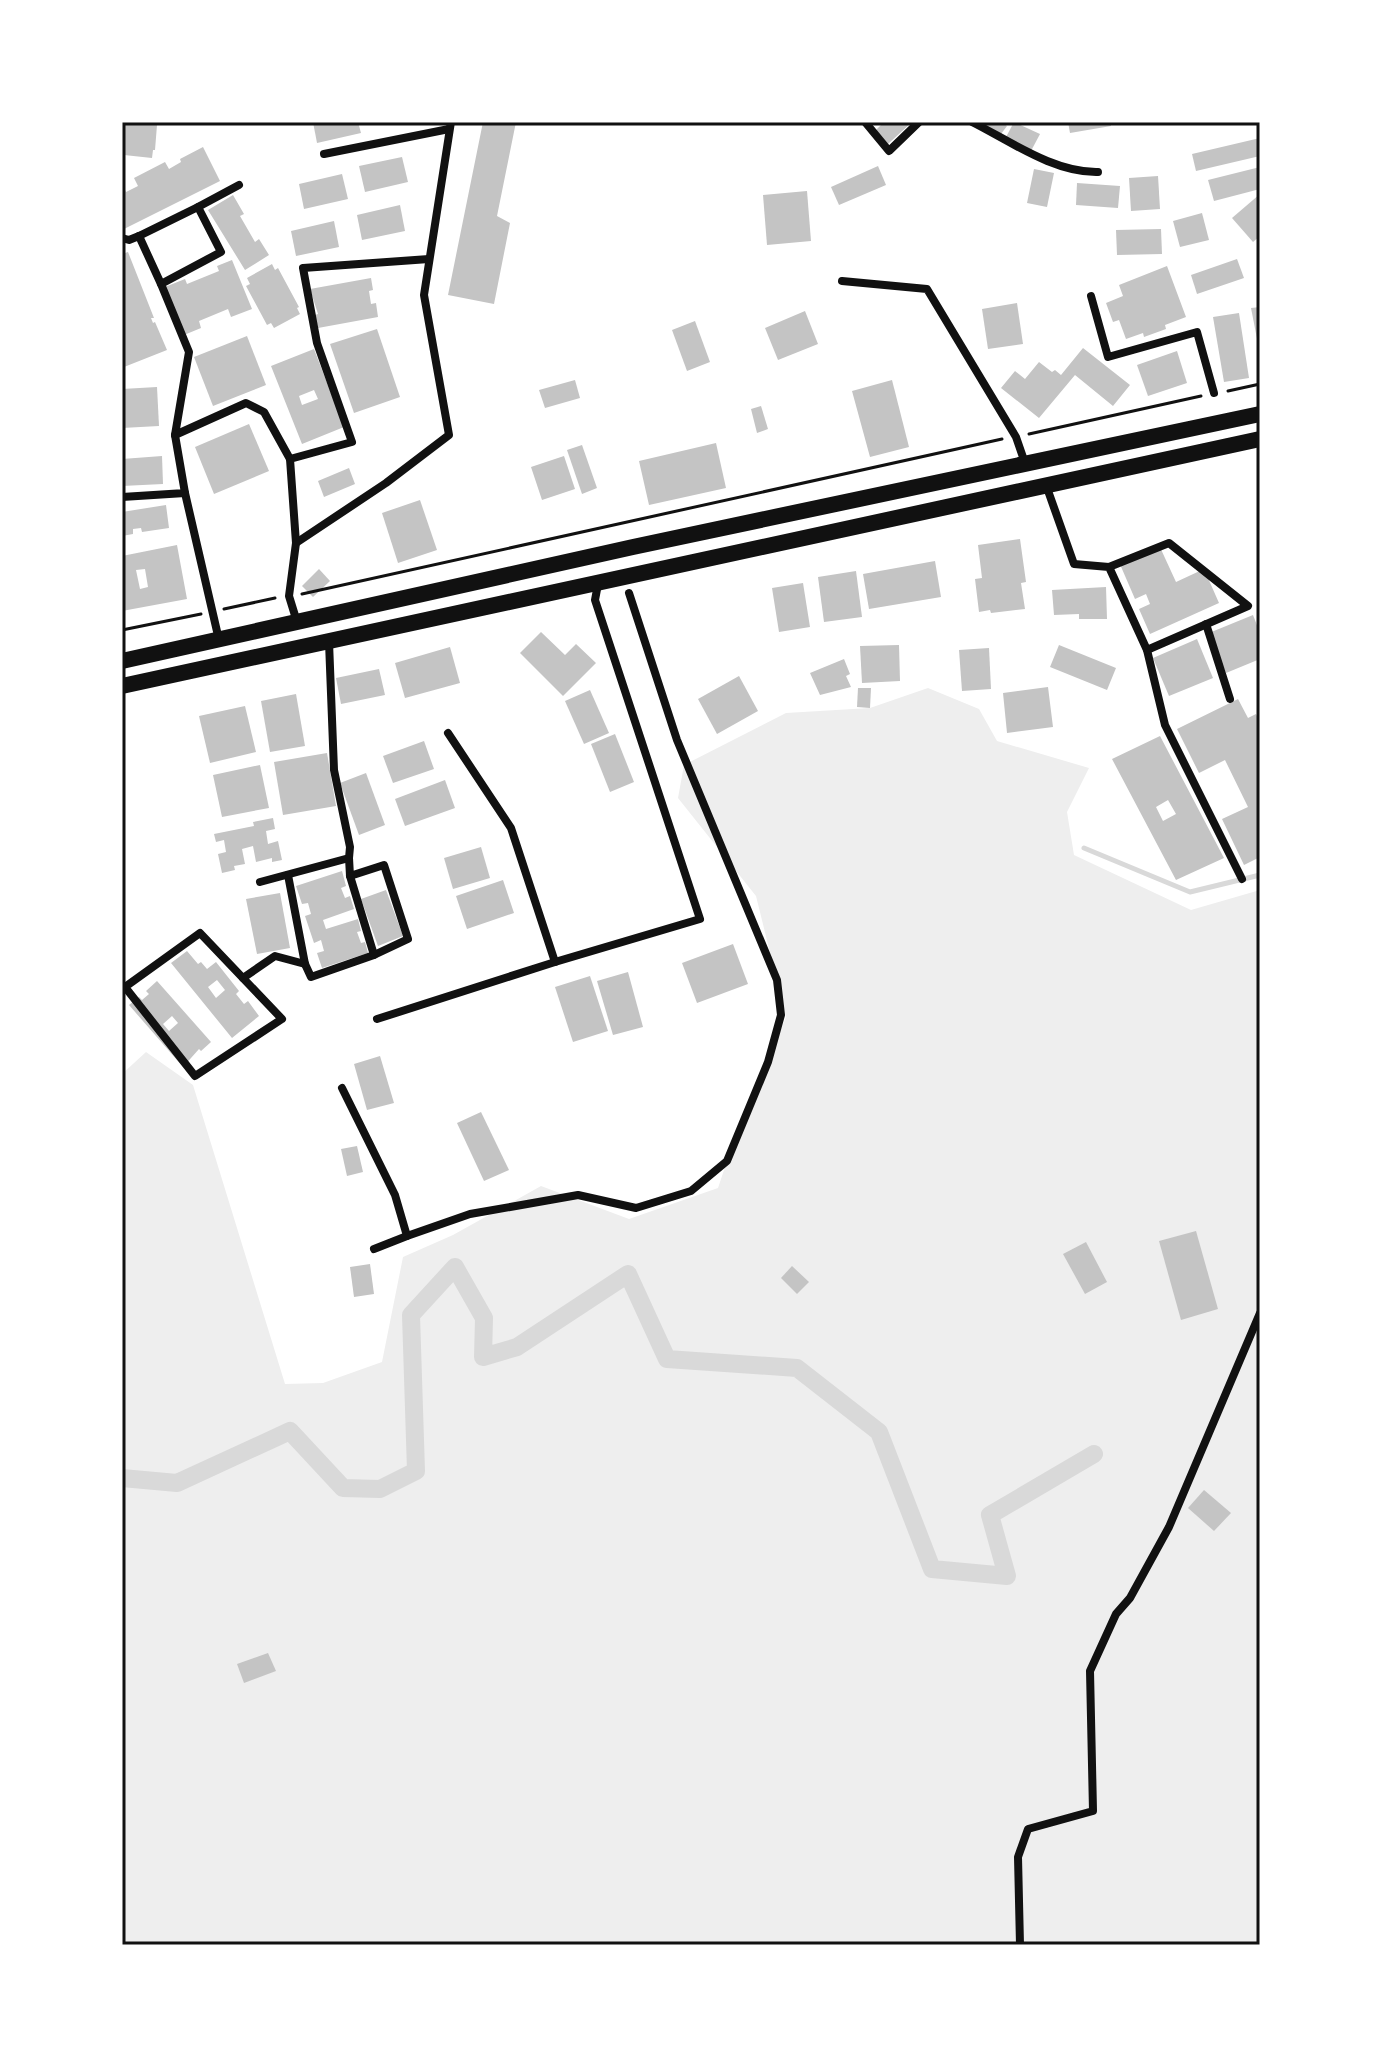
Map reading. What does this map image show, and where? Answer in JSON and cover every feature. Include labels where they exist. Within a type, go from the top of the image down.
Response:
[{"type":"main road","points":[[122,661],[633,547],[1260,414]]},
{"type":"main road","points":[[122,686],[1260,439]]},
{"type":"main road","points":[[1025,463],[1038,485]]},
{"type":"main road","points":[[633,547],[640,574]]},
{"type":"street","points":[[865,122],[889,151],[919,122]]},
{"type":"street","points":[[972,122],[1037,156],[1081,172],[1098,172]]},
{"type":"street","points":[[296,543],[386,483],[449,435],[424,295],[450,125],[324,154]]},
{"type":"street","points":[[122,238],[129,240],[139,236],[239,185]]},
{"type":"street","points":[[161,284],[221,252],[198,207]]},
{"type":"street","points":[[139,236],[189,352],[175,435],[219,640]]},
{"type":"street","points":[[290,459],[352,442],[317,343],[303,268],[429,259]]},
{"type":"street","points":[[842,281],[927,289],[1016,437],[1025,463]]},
{"type":"street","points":[[1091,296],[1108,357],[1197,332],[1214,393]]},
{"type":"street","points":[[175,435],[246,403],[264,412],[290,459],[296,543],[289,596],[297,623]]},
{"type":"street","points":[[1038,485],[1074,564],[1109,567],[1169,543],[1248,606],[1147,650]]},
{"type":"street","points":[[122,497],[185,493]]},
{"type":"street","points":[[1109,567],[1147,650],[1165,725],[1242,879]]},
{"type":"street","points":[[377,1019],[700,919],[595,600],[598,584]]},
{"type":"street","points":[[374,1249],[470,1214],[578,1195],[636,1208],[691,1191],[727,1161],[768,1062],[781,1015],[777,980],[677,740],[629,593]]},
{"type":"street","points":[[1206,624],[1230,699]]},
{"type":"street","points":[[329,642],[334,770],[350,847],[350,876],[374,955]]},
{"type":"street","points":[[448,733],[511,828],[555,962]]},
{"type":"street","points":[[260,882],[349,858]]},
{"type":"street","points":[[288,875],[305,964],[311,977],[374,955],[408,939],[384,865],[350,876]]},
{"type":"street","points":[[200,933],[243,978],[282,1019],[195,1076],[125,987],[200,933]]},
{"type":"street","points":[[243,978],[275,956],[305,964]]},
{"type":"street","points":[[342,1088],[395,1195],[407,1236]]},
{"type":"street","points":[[1020,1945],[1018,1857],[1028,1829],[1093,1811],[1090,1671],[1116,1614],[1130,1598],[1169,1527],[1260,1313]]},
{"type":"path","points":[[122,630],[1260,384]]},
{"type":"shaded area","points":[[928,688],[979,709],[997,741],[1089,768],[1067,812],[1074,855],[1191,910],[1260,890],[1260,1945],[122,1945],[122,1074],[146,1052],[193,1085],[285,1384],[323,1383],[382,1362],[403,1257],[453,1235],[541,1186],[629,1219],[718,1188],[786,1017],[756,896],[678,798],[684,765],[786,713],[870,708]]},
{"type":"building","points":[[122,122],[153,122],[157,125],[152,158],[124,155]]},
{"type":"building","points":[[313,122],[358,122],[361,133],[317,143]]},
{"type":"building","points":[[483,122],[516,122],[497,216],[510,223],[494,304],[448,295]]},
{"type":"building","points":[[884,122],[912,122],[888,144],[876,130]]},
{"type":"building","points":[[974,122],[1001,122],[1007,126],[998,138]]},
{"type":"building","points":[[1014,122],[1040,134],[1031,151],[1005,139]]},
{"type":"building","points":[[1068,122],[1110,122],[1111,126],[1070,133]]},
{"type":"building","points":[[1260,138],[1260,156],[1196,171],[1192,154]]},
{"type":"building","points":[[203,147],[220,181],[122,230],[122,184],[126,192],[138,186],[134,178],[165,162],[169,169],[181,162],[180,159]]},
{"type":"building","points":[[402,157],[408,182],[365,192],[359,166]]},
{"type":"building","points":[[878,166],[886,185],[839,205],[831,187]]},
{"type":"building","points":[[1260,167],[1260,189],[1214,201],[1208,180]]},
{"type":"building","points":[[1034,169],[1054,173],[1047,207],[1027,203]]},
{"type":"building","points":[[342,174],[348,199],[304,209],[299,184]]},
{"type":"building","points":[[1158,176],[1160,209],[1131,211],[1129,178]]},
{"type":"building","points":[[1077,183],[1120,186],[1118,208],[1076,205]]},
{"type":"building","points":[[807,191],[811,241],[767,245],[763,195]]},
{"type":"building","points":[[1260,194],[1260,236],[1253,242],[1232,218]]},
{"type":"building","points":[[233,195],[244,214],[240,216],[255,242],[259,239],[269,255],[245,270],[208,210]]},
{"type":"building","points":[[400,205],[405,231],[362,240],[357,215]]},
{"type":"building","points":[[1202,213],[1209,240],[1180,247],[1173,221]]},
{"type":"building","points":[[334,221],[339,247],[296,256],[291,231]]},
{"type":"building","points":[[1161,229],[1162,254],[1117,255],[1116,230]]},
{"type":"building","points":[[128,252],[154,318],[151,318],[167,350],[124,367],[122,254]]},
{"type":"building","points":[[1237,259],[1244,278],[1197,294],[1191,275]]},
{"type":"building","points":[[232,260],[252,309],[231,317],[228,309],[199,321],[201,328],[184,335],[165,287],[185,279],[187,284],[219,271],[217,266]]},
{"type":"building","points":[[272,264],[275,270],[278,268],[300,314],[274,328],[271,323],[267,325],[246,286],[250,284],[247,278]]},
{"type":"building","points":[[1167,266],[1186,317],[1165,325],[1166,329],[1144,337],[1143,333],[1126,339],[1119,320],[1113,322],[1106,303],[1123,296],[1119,285]]},
{"type":"building","points":[[371,278],[371,304],[376,303],[378,317],[318,328],[315,315],[318,314],[310,289]]},
{"type":"building","points":[[1017,303],[1023,344],[988,349],[982,309]]},
{"type":"building","points":[[1260,307],[1260,349],[1259,349],[1251,308]]},
{"type":"building","points":[[805,311],[818,344],[778,360],[765,328]]},
{"type":"building","points":[[1239,313],[1249,378],[1224,382],[1213,317]]},
{"type":"building","points":[[695,321],[710,362],[687,371],[672,330]]},
{"type":"building","points":[[377,329],[400,397],[354,413],[330,344]]},
{"type":"building","points":[[247,336],[266,385],[213,406],[194,357]]},
{"type":"building","points":[[1083,348],[1130,385],[1113,406],[1075,375],[1039,418],[1001,388],[1015,371],[1025,379],[1039,362],[1061,375]]},
{"type":"building","points":[[314,349],[344,427],[302,444],[271,366]],"holes":[[[314,390],[318,399],[302,405],[299,396]]]},
{"type":"building","points":[[1177,351],[1187,383],[1148,396],[1137,365]]},
{"type":"building","points":[[575,380],[580,398],[545,408],[539,390]]},
{"type":"building","points":[[892,380],[909,447],[870,457],[852,391]]},
{"type":"building","points":[[157,387],[159,426],[122,428],[122,389]]},
{"type":"building","points":[[761,406],[768,429],[757,433],[751,409]]},
{"type":"building","points":[[249,424],[269,471],[214,494],[195,447]]},
{"type":"building","points":[[716,443],[726,488],[649,505],[639,461]]},
{"type":"building","points":[[582,445],[597,488],[582,494],[567,450]]},
{"type":"building","points":[[162,456],[163,484],[122,486],[122,459]]},
{"type":"building","points":[[564,456],[575,489],[542,500],[531,467]]},
{"type":"building","points":[[349,468],[355,484],[324,497],[318,481]]},
{"type":"building","points":[[420,500],[437,550],[398,563],[382,513]]},
{"type":"building","points":[[166,505],[169,528],[142,532],[141,528],[133,529],[133,534],[122,536],[122,512]]},
{"type":"building","points":[[1020,539],[1026,582],[1021,583],[1025,609],[979,612],[975,579],[982,578],[978,545]]},
{"type":"building","points":[[177,545],[187,599],[122,611],[122,556]],"holes":[[[145,569],[148,587],[140,589],[136,570]]]},
{"type":"building","points":[[1159,545],[1176,582],[1204,569],[1219,603],[1150,634],[1139,609],[1150,604],[1146,594],[1135,599],[1119,562]]},
{"type":"building","points":[[935,561],[941,597],[869,609],[863,574]]},
{"type":"building","points":[[319,569],[330,581],[313,597],[302,586]]},
{"type":"building","points":[[856,571],[862,617],[824,622],[818,577]]},
{"type":"building","points":[[803,583],[810,627],[779,632],[772,588]]},
{"type":"building","points":[[1106,587],[1107,619],[1079,619],[1079,614],[1054,615],[1052,590]]},
{"type":"building","points":[[1253,615],[1260,633],[1260,659],[1226,673],[1209,633]]},
{"type":"building","points":[[541,632],[565,655],[576,644],[596,663],[563,696],[520,653]]},
{"type":"building","points":[[1197,639],[1213,678],[1169,696],[1153,658]]},
{"type":"building","points":[[899,645],[900,681],[862,683],[860,646]]},
{"type":"building","points":[[1059,645],[1116,668],[1107,690],[1050,667]]},
{"type":"building","points":[[450,647],[460,683],[405,698],[395,663]]},
{"type":"building","points":[[989,648],[991,689],[962,691],[959,650]]},
{"type":"building","points":[[844,659],[851,687],[820,695],[810,673]]},
{"type":"building","points":[[379,669],[385,695],[341,704],[336,678]]},
{"type":"building","points":[[739,676],[758,711],[717,734],[698,699]]},
{"type":"building","points":[[1048,687],[1053,727],[1007,733],[1003,693]]},
{"type":"building","points":[[858,688],[871,688],[870,708],[857,707]]},
{"type":"building","points":[[590,690],[609,733],[584,744],[565,701]]},
{"type":"building","points":[[296,694],[305,746],[270,752],[261,701]]},
{"type":"building","points":[[1238,699],[1248,718],[1256,714],[1260,722],[1260,857],[1244,865],[1222,819],[1248,807],[1225,760],[1199,773],[1177,729]]},
{"type":"building","points":[[245,706],[256,752],[210,763],[199,716]]},
{"type":"building","points":[[615,734],[634,782],[610,792],[591,744]]},
{"type":"building","points":[[1160,736],[1224,858],[1176,880],[1112,759]],"holes":[[[1168,800],[1176,814],[1163,821],[1156,807]]]},
{"type":"building","points":[[424,741],[434,769],[393,783],[383,756]]},
{"type":"building","points":[[327,753],[336,806],[283,815],[274,762]]},
{"type":"building","points":[[260,765],[269,808],[222,817],[213,775]]},
{"type":"building","points":[[366,773],[385,825],[359,835],[340,783]]},
{"type":"building","points":[[445,780],[455,808],[405,826],[395,799]]},
{"type":"building","points":[[273,818],[275,829],[266,831],[268,844],[278,841],[282,860],[272,862],[272,858],[256,862],[253,846],[242,849],[245,864],[222,873],[218,854],[226,852],[224,840],[216,842],[214,834],[254,826],[253,822]]},
{"type":"building","points":[[481,847],[490,878],[453,889],[444,858]]},
{"type":"building","points":[[342,871],[346,886],[341,888],[345,898],[350,896],[354,909],[323,920],[326,929],[358,919],[361,931],[357,932],[361,943],[365,942],[368,953],[322,968],[317,953],[324,951],[321,940],[314,943],[305,916],[311,914],[308,903],[302,904],[296,886]]},
{"type":"building","points":[[503,880],[514,913],[467,929],[456,896]]},
{"type":"building","points":[[386,890],[403,936],[378,946],[361,899]]},
{"type":"building","points":[[280,893],[290,948],[257,954],[246,899]]},
{"type":"building","points":[[733,944],[748,984],[697,1003],[682,963]]},
{"type":"building","points":[[187,951],[207,969],[216,962],[239,991],[236,994],[244,1004],[248,1001],[259,1016],[232,1038],[171,963]],"holes":[[[217,980],[225,990],[216,998],[208,987]]]},
{"type":"building","points":[[628,972],[643,1027],[613,1035],[597,981]]},
{"type":"building","points":[[590,976],[608,1031],[573,1042],[555,987]]},
{"type":"building","points":[[157,981],[211,1042],[201,1051],[199,1049],[183,1067],[129,1005],[139,997],[142,1000],[149,994],[146,991]],"holes":[[[172,1016],[178,1023],[169,1031],[163,1024]]]},
{"type":"building","points":[[380,1056],[394,1103],[367,1110],[354,1064]]},
{"type":"building","points":[[481,1112],[509,1170],[484,1181],[457,1123]]},
{"type":"building","points":[[357,1146],[363,1172],[347,1176],[341,1149]]},
{"type":"building","points":[[1196,1231],[1218,1309],[1181,1320],[1159,1241]]},
{"type":"building","points":[[1086,1242],[1107,1282],[1085,1294],[1063,1254]]},
{"type":"building","points":[[370,1264],[374,1294],[354,1297],[350,1267]]},
{"type":"building","points":[[792,1266],[809,1282],[797,1294],[781,1278]]},
{"type":"building","points":[[1204,1490],[1231,1513],[1214,1531],[1188,1508]]},
{"type":"building","points":[[268,1653],[276,1671],[244,1683],[237,1664]]},
{"type":"waterway","points":[[1084,848],[1190,892],[1260,875]]},
{"type":"waterway","points":[[122,1478],[177,1483],[290,1431],[343,1488],[380,1489],[416,1471],[411,1315],[455,1267],[484,1318],[483,1357],[517,1347],[628,1274],[667,1359],[797,1368],[879,1432],[932,1569],[1007,1576],[990,1515],[1094,1454]]}]
